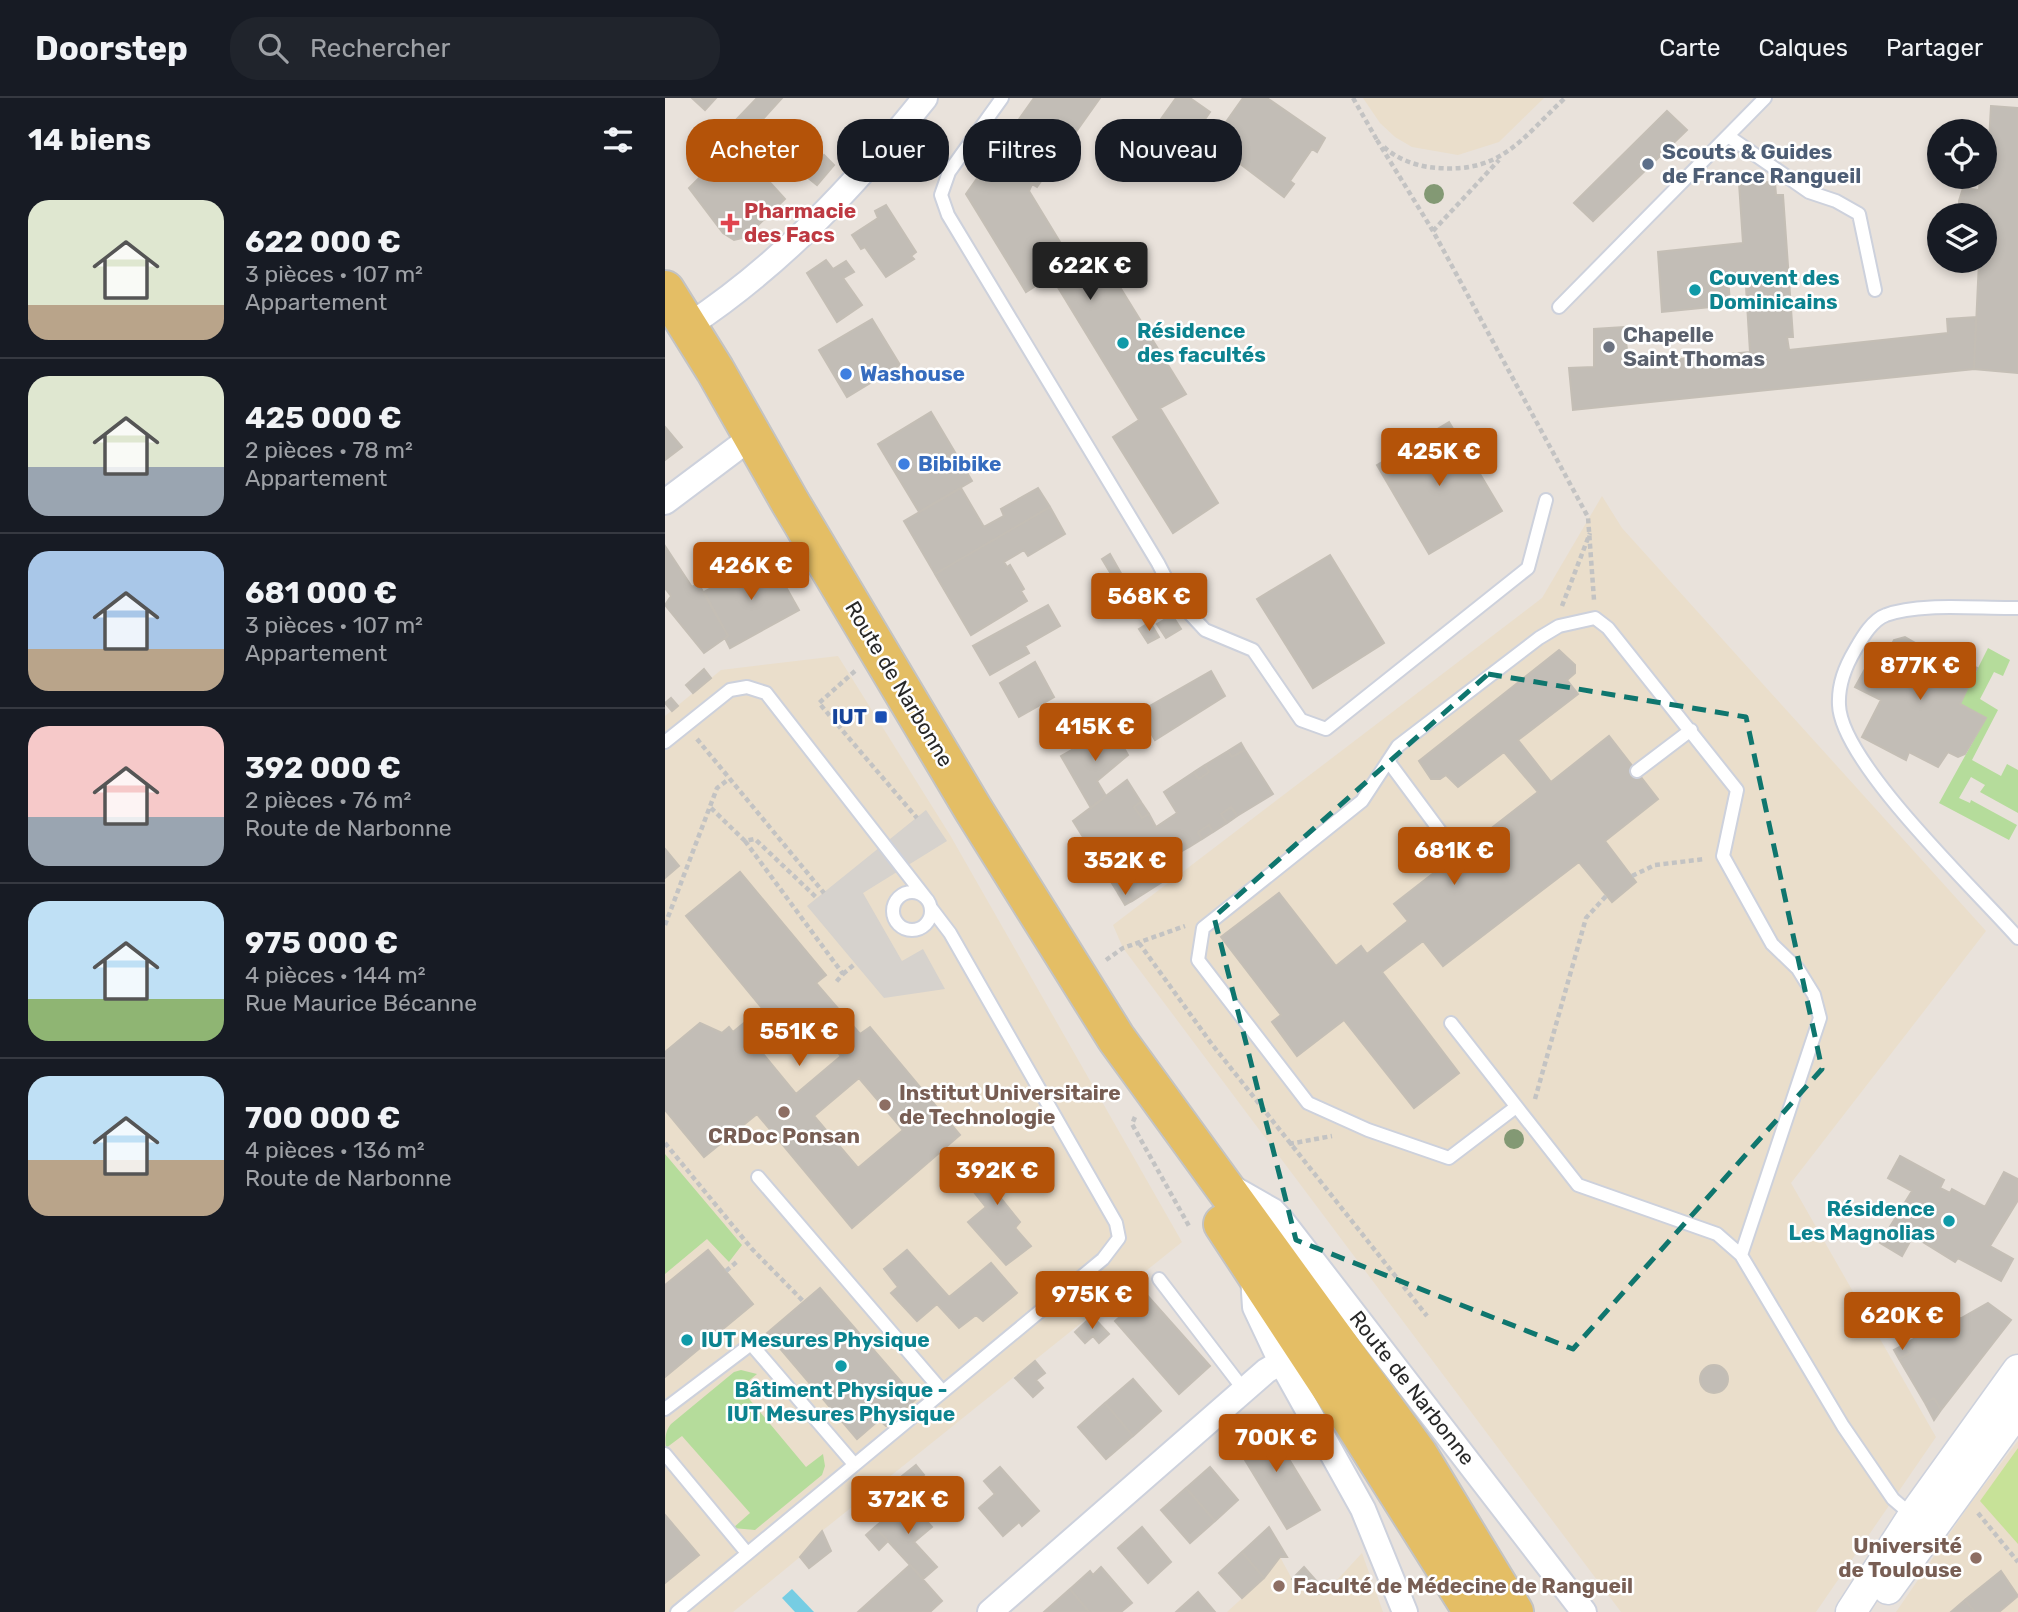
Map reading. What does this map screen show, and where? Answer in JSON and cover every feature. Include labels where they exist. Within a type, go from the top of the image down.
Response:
[{"type":"main road","name":"Route de Narbonne","points":[[665,290],[882,655],[1116,1038],[1418,1454],[1514,1612]]},
{"type":"main road","name":"Route de Narbonne","points":[[1116,1038],[1142,1100],[1472,1612]]},
{"type":"street","points":[[688,326],[729,299],[799,239],[881,153],[925,98]]},
{"type":"street","points":[[665,502],[753,436]]},
{"type":"street","name":"Route de Narbonne","points":[[1223,1182],[1273,1211],[1584,1612]]},
{"type":"street","points":[[1253,1269],[1255,1307],[1281,1362],[1363,1509],[1405,1612]]},
{"type":"street","points":[[990,1612],[1244,1390],[1281,1362]]},
{"type":"street","points":[[1872,1612],[1923,1522],[2018,1370]]},
{"type":"street","points":[[1851,1612],[2018,1410]]},
{"type":"lane","points":[[1002,98],[949,172],[941,195],[948,215],[1158,563],[1177,600],[1205,630],[1253,650],[1301,720],[1326,729],[1528,568],[1546,500]]},
{"type":"lane","points":[[1559,307],[1765,98]]},
{"type":"lane","points":[[1728,136],[1809,192],[1836,201],[1859,214],[1875,290]]},
{"type":"lane","points":[[2018,608],[1922,609],[1884,615],[1865,632],[1843,670],[1839,706],[1853,744],[1907,819],[2018,938]]},
{"type":"lane","points":[[1516,1107],[1449,1158],[1368,1130],[1308,1103],[1198,960],[1203,928],[1362,801],[1398,746],[1539,638],[1559,626],[1595,618],[1608,628],[1737,790],[1723,856],[1772,944],[1798,969],[1814,995],[1820,1018],[1741,1255]]},
{"type":"lane","points":[[665,742],[730,690],[747,687],[766,694],[950,933],[1116,1223],[1119,1238],[1103,1259],[677,1612]]},
{"type":"lane","points":[[1637,771],[1691,730]]},
{"type":"lane","points":[[1388,761],[1457,854]]},
{"type":"lane","points":[[1451,1023],[1578,1185],[1717,1234],[1741,1255],[1843,1426],[1898,1505],[1923,1522]]},
{"type":"lane","points":[[758,1177],[942,1391]]},
{"type":"lane","points":[[1159,1279],[1244,1390]]},
{"type":"lane","points":[[665,1409],[751,1344],[854,1464]]},
{"type":"lane","points":[[665,1454],[747,1553]]},
{"type":"path","points":[[1353,98],[1433,231],[1588,517],[1595,618]]},
{"type":"path","points":[[1433,231],[1484,180],[1500,159],[1565,98]]},
{"type":"path","points":[[1377,140],[1389,152],[1425,167],[1463,170],[1500,159]]},
{"type":"path","points":[[1539,638],[1562,606],[1582,546],[1590,532]]},
{"type":"path","points":[[882,655],[849,674],[819,703],[916,818]]},
{"type":"path","points":[[685,724],[824,893]]},
{"type":"path","points":[[665,925],[717,788],[729,779]]},
{"type":"path","points":[[711,808],[745,841],[843,974]]},
{"type":"path","points":[[745,841],[755,839],[817,898]]},
{"type":"path","points":[[1632,876],[1655,865],[1723,856]]},
{"type":"path","points":[[1528,1124],[1586,918],[1606,896]]},
{"type":"path","points":[[1106,960],[1139,943],[1189,925],[1203,928]]},
{"type":"path","points":[[1139,943],[1211,1043],[1427,1316]]},
{"type":"path","points":[[836,982],[856,963]]},
{"type":"path","points":[[665,1143],[752,1249],[804,1302]]},
{"type":"path","points":[[726,1271],[739,1260]]},
{"type":"path","points":[[1971,1504],[2018,1562]]},
{"type":"highlighted area","points":[[1488,674],[1746,717],[1822,1069],[1573,1349],[1296,1240],[1214,917]]},
{"type":"shaded area","points":[[1363,98],[1544,98],[1499,142],[1458,155],[1412,147],[1395,137],[1380,123]]},
{"type":"shaded area","points":[[1602,496],[1622,528],[1986,931],[1791,1183],[1936,1437],[1816,1612],[1621,1612],[1123,948],[1113,925],[1542,598]]},
{"type":"shaded area","name":"Institut Universitaire de Technologie","points":[[838,656],[950,835],[1182,1242],[822,1531],[800,1557],[733,1612],[665,1612],[665,716],[721,670]]},
{"type":"shaded area","points":[[926,810],[947,841],[863,893],[902,961],[923,949],[945,989],[884,998],[807,906]]},
{"type":"shaded area","name":"Université de Toulouse","points":[[2018,1441],[2018,1612],[1896,1612],[1970,1504]]},
{"type":"shaded area","name":"Faculté de Médecine de Rangueil","points":[[1362,1553],[1383,1612],[1227,1612],[1264,1578],[1280,1557],[1292,1579],[1315,1595],[1326,1592]]},
{"type":"green space","points":[[1988,648],[2010,660],[2003,676],[1994,672],[1980,699],[1998,710],[1972,760],[2001,776],[2007,764],[2018,770],[2018,813],[1980,792],[1985,785],[1971,777],[1959,798],[1970,803],[1971,800],[2017,825],[2009,840],[1939,803],[1986,718],[1960,704]]},
{"type":"green space","points":[[665,1154],[742,1245],[729,1262],[707,1239],[665,1274]]},
{"type":"green space","points":[[741,1370],[757,1374],[740,1388],[806,1467],[823,1454],[825,1466],[822,1475],[755,1530],[733,1528],[750,1513],[682,1436],[666,1448],[667,1432],[671,1424],[734,1372]]},
{"type":"green space","points":[[2018,1448],[2018,1544],[1980,1501]]},
{"type":"water","points":[[792,1589],[814,1612],[795,1612],[782,1598]]},
{"type":"building","points":[[692,98],[716,98],[705,110]]},
{"type":"building","points":[[757,98],[782,98],[763,119],[737,119]]},
{"type":"building","name":"Résidence des facultés","points":[[1034,98],[1100,98],[1081,125],[1081,119],[1019,119]]},
{"type":"building","points":[[1176,98],[1190,98],[1210,112],[1205,119],[1161,119]]},
{"type":"building","points":[[1243,98],[1267,98],[1325,138],[1317,152],[1312,149],[1290,181],[1294,184],[1284,197],[1242,165],[1242,119],[1228,119]]},
{"type":"building","points":[[1991,106],[2018,108],[2018,373],[1974,369],[1978,273],[1997,273],[1997,203],[1959,201],[1963,189],[1997,189],[1997,119],[1990,119]]},
{"type":"building","points":[[1667,111],[1687,130],[1593,221],[1574,203]]},
{"type":"building","points":[[823,156],[834,165],[823,178]]},
{"type":"building","points":[[695,182],[770,182],[785,199],[746,237],[734,240],[723,233],[689,188]]},
{"type":"building","name":"Résidence des facultés","points":[[974,182],[1041,182],[1037,187],[1032,184],[1029,191],[1074,265],[1097,250],[1186,394],[1160,408],[1218,503],[1173,533],[1113,437],[1139,420],[1051,276],[1026,292],[966,194]]},
{"type":"building","name":"Couvent des Dominicains","points":[[1775,182],[1776,195],[1783,195],[1793,337],[1787,337],[1789,350],[1948,333],[1947,319],[1976,317],[1974,369],[1573,410],[1569,368],[1594,367],[1594,329],[1624,327],[1629,364],[1750,352],[1745,271],[1728,274],[1730,305],[1662,312],[1658,252],[1743,243],[1739,183]]},
{"type":"building","points":[[886,205],[916,252],[911,256],[914,259],[886,277],[865,247],[861,249],[852,235],[878,218],[875,211]]},
{"type":"building","points":[[826,260],[833,269],[846,261],[854,272],[843,278],[862,305],[837,322],[807,273]]},
{"type":"building","points":[[872,319],[900,365],[847,397],[819,350]]},
{"type":"building","points":[[931,412],[972,481],[919,512],[878,444]]},
{"type":"building","points":[[1449,422],[1502,511],[1429,554],[1377,465]]},
{"type":"building","points":[[665,427],[682,447],[665,460]]},
{"type":"building","points":[[961,488],[984,527],[1004,516],[1001,509],[1038,488],[1050,507],[935,574],[904,521]]},
{"type":"building","points":[[1050,507],[1065,534],[1028,556],[1024,550],[1004,562],[1007,567],[1010,565],[1024,589],[1021,591],[1027,601],[971,635],[935,574]]},
{"type":"building","points":[[665,546],[692,587],[698,583],[728,636],[704,653],[665,605],[671,596],[665,588]]},
{"type":"building","points":[[1110,554],[1122,575],[1114,579],[1102,559]]},
{"type":"building","points":[[1330,555],[1384,643],[1313,688],[1257,599]]},
{"type":"building","points":[[769,557],[799,610],[730,648],[725,638],[728,636],[704,592]]},
{"type":"building","points":[[1048,605],[1060,626],[1025,646],[1029,653],[990,675],[973,646]]},
{"type":"building","points":[[1172,615],[1181,629],[1166,638],[1157,624]]},
{"type":"building","points":[[1150,622],[1159,637],[1148,643],[1139,629]]},
{"type":"building","points":[[1905,637],[1933,653],[1938,646],[1977,668],[1960,704],[1986,718],[1965,754],[1958,757],[1948,752],[1938,767],[1909,752],[1906,760],[1862,737],[1881,700],[1855,687],[1875,651],[1885,657],[1894,640]]},
{"type":"building","points":[[1559,650],[1575,665],[1575,673],[1567,680],[1578,694],[1518,740],[1551,782],[1609,736],[1658,799],[1605,841],[1636,882],[1612,902],[1579,862],[1443,966],[1423,941],[1382,972],[1459,1073],[1414,1108],[1344,1020],[1297,1056],[1272,1022],[1281,1015],[1221,937],[1279,893],[1336,966],[1361,946],[1367,954],[1408,921],[1394,904],[1538,792],[1504,752],[1458,787],[1446,775],[1440,779],[1431,779],[1419,761]]},
{"type":"building","points":[[1035,662],[1054,697],[1019,717],[1000,683]]},
{"type":"building","points":[[704,669],[711,678],[693,693],[686,685]]},
{"type":"building","points":[[1211,671],[1225,696],[1155,740],[1139,712]]},
{"type":"building","points":[[671,698],[678,706],[672,711],[665,703]]},
{"type":"building","points":[[1112,727],[1128,755],[1097,781],[1106,796],[1091,808],[1061,756]]},
{"type":"building","points":[[1241,743],[1245,750],[1232,757],[1228,751]]},
{"type":"building","points":[[1245,750],[1273,794],[1237,816],[1231,807],[1221,814],[1227,823],[1213,832],[1209,825],[1198,832],[1202,839],[1189,847],[1185,840],[1169,850],[1181,870],[1132,901],[1125,889],[1118,893],[1073,821],[1127,780],[1141,802],[1134,807],[1142,818],[1149,814],[1156,827],[1177,813],[1164,792],[1194,772],[1199,779],[1209,772],[1205,765],[1228,751],[1232,757]]},
{"type":"building","points":[[1205,765],[1209,772],[1199,779],[1194,772]]},
{"type":"building","points":[[1141,802],[1149,814],[1142,818],[1134,807]]},
{"type":"building","points":[[1231,807],[1237,816],[1227,823],[1221,814]]},
{"type":"building","points":[[1209,825],[1213,832],[1202,839],[1198,832]]},
{"type":"building","points":[[1185,840],[1189,847],[1177,854],[1173,847]]},
{"type":"building","points":[[665,849],[679,866],[665,878]]},
{"type":"building","points":[[740,872],[826,975],[816,983],[860,1034],[870,1027],[960,1135],[852,1228],[757,1114],[704,1157],[665,1110],[665,1052],[700,1023],[722,1033],[729,1027],[733,1032],[762,1008],[686,916]],"holes":[[[803,1011],[841,1056],[796,1094],[759,1049]],[[859,1078],[903,1130],[858,1168],[814,1116]]]},
{"type":"building","points":[[1125,889],[1132,901],[1125,905],[1118,893]]},
{"type":"building","points":[[1010,1153],[1026,1175],[999,1196],[1020,1222],[1015,1228],[1031,1246],[1006,1265],[968,1222],[986,1207],[961,1176],[981,1159],[991,1170]]},
{"type":"building","name":"Résidence Les Magnolias","points":[[1900,1156],[1944,1180],[1940,1188],[1950,1193],[1952,1189],[1985,1207],[2004,1172],[2018,1179],[2018,1200],[1990,1246],[2013,1259],[2001,1281],[1958,1258],[1955,1262],[1913,1236],[1902,1256],[1880,1243],[1912,1191],[1888,1178]]},
{"type":"building","name":"IUT Mesures Physique","points":[[708,1250],[753,1304],[665,1377],[665,1285]]},
{"type":"building","points":[[907,1250],[949,1297],[991,1263],[1017,1293],[983,1321],[976,1315],[959,1328],[937,1304],[917,1321],[891,1293],[898,1287],[884,1269]]},
{"type":"building","points":[[1105,1273],[1121,1292],[1103,1306],[1087,1287]]},
{"type":"building","name":"Bâtiment Physique - IUT Mesures Physique","points":[[820,1288],[916,1399],[886,1426],[879,1420],[857,1439],[767,1333]]},
{"type":"building","points":[[1146,1294],[1210,1366],[1179,1394],[1115,1321]]},
{"type":"building","points":[[1988,1303],[2011,1320],[1941,1410],[1934,1398],[1925,1403],[1899,1359],[1910,1353],[1905,1344],[1947,1320],[1949,1325]]},
{"type":"building","points":[[1957,1313],[1960,1319],[1949,1325],[1946,1319]]},
{"type":"building","points":[[1092,1316],[1109,1334],[1099,1343],[1093,1336],[1085,1343],[1075,1332]]},
{"type":"building","points":[[1905,1344],[1910,1353],[1899,1359],[1894,1350]]},
{"type":"building","points":[[1035,1361],[1045,1373],[1036,1380],[1043,1388],[1033,1397],[1015,1378]]},
{"type":"building","points":[[1714,1365],[1724,1369],[1728,1379],[1724,1389],[1714,1393],[1704,1389],[1700,1379],[1704,1369]]},
{"type":"building","points":[[1133,1379],[1161,1411],[1133,1436],[1105,1403]]},
{"type":"building","points":[[1934,1398],[1941,1410],[1934,1420],[1925,1403]]},
{"type":"building","points":[[1105,1403],[1133,1436],[1106,1459],[1078,1427]]},
{"type":"building","points":[[1261,1420],[1268,1425],[1320,1510],[1287,1529],[1231,1437]]},
{"type":"building","points":[[916,1465],[924,1475],[912,1486],[902,1476]]},
{"type":"building","points":[[1000,1467],[1039,1511],[1022,1526],[1019,1522],[1003,1536],[979,1508],[995,1494],[984,1481]]},
{"type":"building","points":[[1210,1467],[1238,1500],[1215,1521],[1186,1488]]},
{"type":"building","points":[[1186,1488],[1215,1521],[1190,1543],[1161,1510]]},
{"type":"building","points":[[908,1499],[932,1527],[914,1542],[937,1567],[923,1579],[875,1527]]},
{"type":"building","points":[[665,1515],[699,1555],[665,1583]]},
{"type":"building","points":[[875,1527],[888,1541],[879,1550],[866,1535]]},
{"type":"building","points":[[1142,1527],[1171,1562],[1148,1583],[1118,1548]]},
{"type":"building","points":[[1269,1527],[1287,1557],[1280,1557],[1264,1578],[1242,1552]]},
{"type":"building","points":[[822,1531],[831,1551],[809,1568],[800,1557]]},
{"type":"building","points":[[1242,1552],[1264,1578],[1242,1598],[1219,1573]]},
{"type":"building","points":[[910,1565],[942,1601],[930,1612],[858,1612]]},
{"type":"building","points":[[1101,1567],[1132,1603],[1121,1612],[1089,1612],[1070,1589],[1090,1571],[1093,1575]]},
{"type":"building","points":[[1304,1567],[1326,1592],[1315,1595],[1292,1579]]},
{"type":"building","points":[[2001,1571],[2018,1596],[1999,1612],[1975,1612],[1965,1600]]},
{"type":"building","points":[[1070,1589],[1089,1612],[1044,1612]]},
{"type":"building","points":[[1198,1592],[1215,1612],[1176,1612]]},
{"type":"building","points":[[1965,1600],[1975,1612],[1951,1612]]},
{"type":"place","name":"Scouts & Guides de France Rangueil","points":[[1648,164]]},
{"type":"place","name":"Pharmacie des Facs","points":[[730,223]]},
{"type":"place","name":"Couvent des Dominicains","points":[[1695,290]]},
{"type":"place","name":"Résidence des facultés","points":[[1123,343]]},
{"type":"place","name":"Chapelle Saint Thomas","points":[[1609,347]]},
{"type":"place","name":"Washouse","points":[[846,374]]},
{"type":"place","name":"Bibibike","points":[[904,464]]},
{"type":"place","name":"IUT","points":[[881,717]]},
{"type":"place","name":"Institut Universitaire de Technologie","points":[[885,1105]]},
{"type":"place","name":"CRDoc Ponsan","points":[[784,1112]]},
{"type":"place","name":"Résidence Les Magnolias","points":[[1949,1221]]},
{"type":"place","name":"IUT Mesures Physique","points":[[687,1340]]},
{"type":"place","name":"Bâtiment Physique - IUT Mesures Physique","points":[[841,1366]]},
{"type":"place","name":"Université de Toulouse","points":[[1976,1558]]},
{"type":"place","name":"Faculté de Médecine de Rangueil","points":[[1279,1586]]}]
